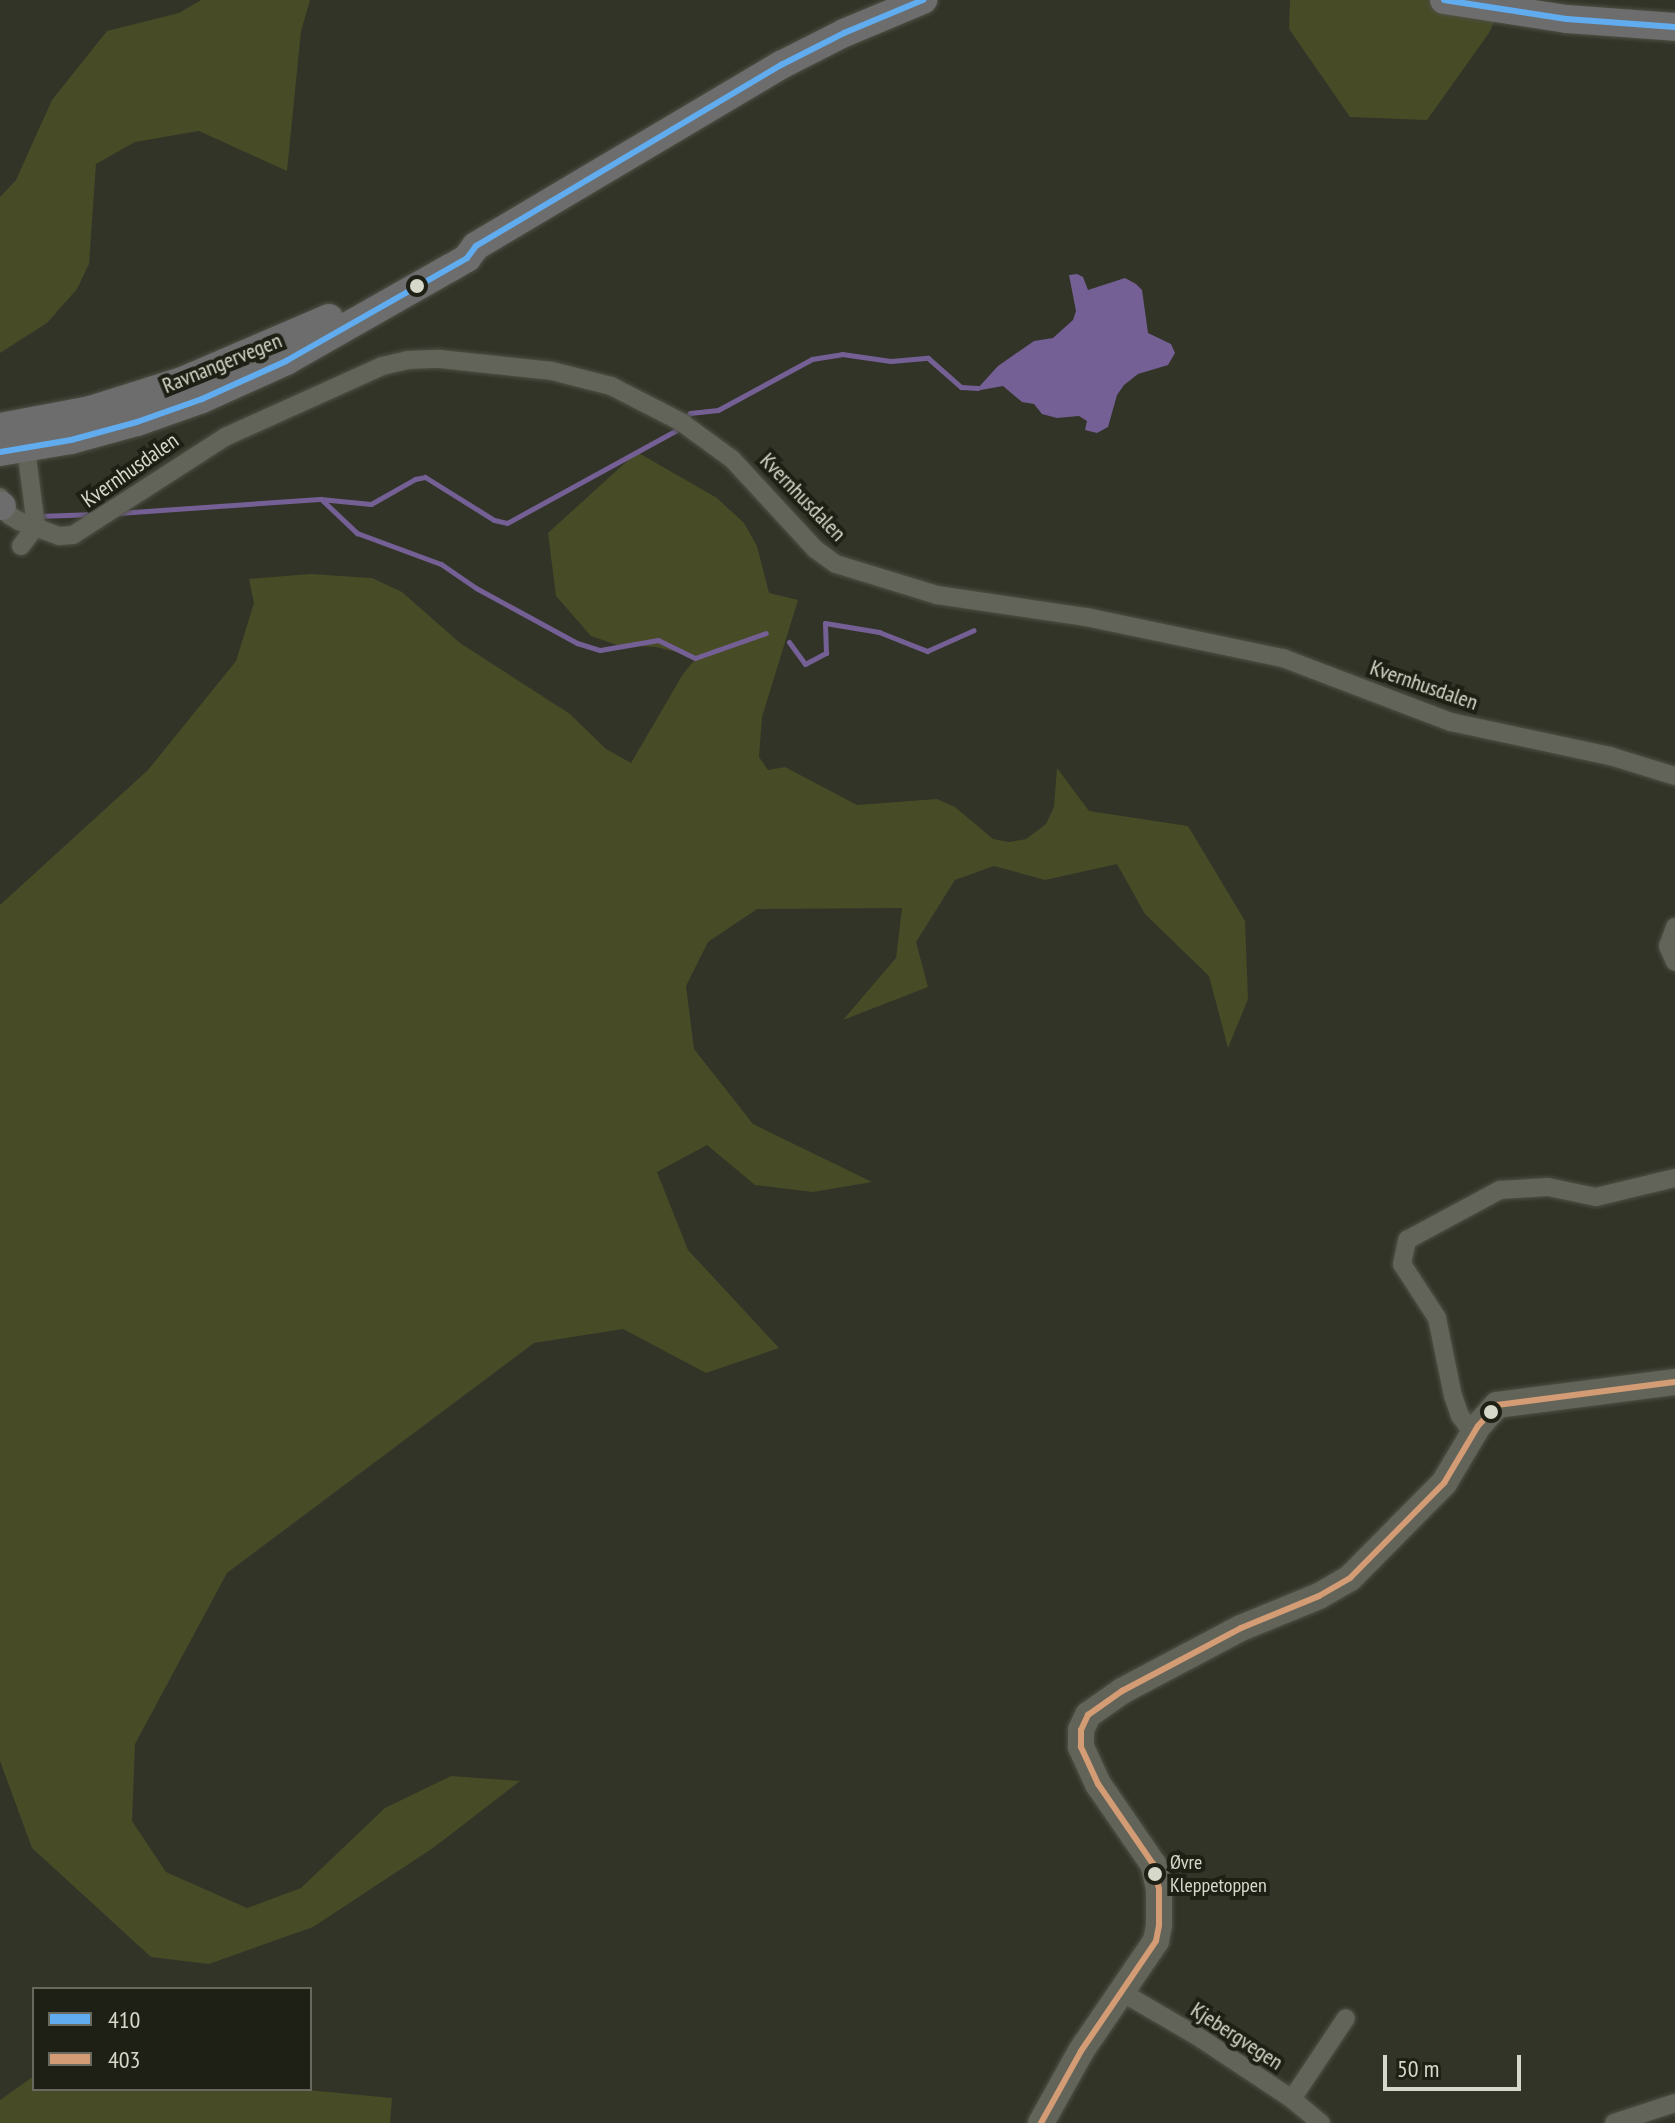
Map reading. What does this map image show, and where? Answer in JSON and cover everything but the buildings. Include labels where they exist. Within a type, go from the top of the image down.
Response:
[{"type":"main road","name":"Ravnangervegen","points":[[5,444],[137,422],[255,376],[467,258],[476,246],[781,65],[844,33],[923,0]]},
{"type":"main road","points":[[1444,0],[1567,19],[1675,27]]},
{"type":"street","name":"Kvernhusdalen","points":[[1,503],[19,521],[59,536],[83,531],[148,484],[225,437],[382,366],[407,360],[440,359],[552,371],[622,391],[691,428],[732,459],[815,549],[836,564],[937,595],[1086,617],[1283,658],[1451,722],[1610,756],[1675,776]]},
{"type":"street","points":[[5,444],[36,526],[21,546]]},
{"type":"street","points":[[1675,927],[1668,946],[1675,962]]},
{"type":"street","points":[[1473,1433],[1460,1416],[1453,1396],[1437,1318],[1402,1264],[1407,1240],[1500,1190],[1548,1187],[1596,1197],[1675,1178]]},
{"type":"street","points":[[1041,2123],[1081,2051],[1156,1941],[1159,1889],[1153,1864],[1098,1784],[1085,1757],[1081,1730],[1088,1715],[1135,1684],[1241,1628],[1319,1596],[1350,1578],[1444,1483],[1486,1415],[1508,1401],[1675,1382]]},
{"type":"street","name":"Kjebergvegen","points":[[1123,1993],[1197,2036],[1292,2099],[1321,2123]]},
{"type":"street","points":[[1292,2099],[1346,2018]]},
{"type":"street","points":[[1614,2123],[1675,2103]]},
{"type":"green space","points":[[201,0],[310,0],[301,31],[287,171],[199,131],[135,142],[96,164],[89,264],[77,289],[47,323],[0,353],[0,197],[16,180],[52,100],[107,31],[179,13]]},
{"type":"green space","points":[[1290,0],[1504,0],[1489,33],[1427,120],[1350,117],[1289,29]]},
{"type":"green space","points":[[637,452],[717,498],[744,523],[757,546],[769,593],[798,600],[762,717],[759,757],[768,770],[785,767],[857,805],[937,799],[955,807],[993,839],[1009,842],[1026,839],[1046,824],[1054,807],[1057,768],[1089,811],[1188,826],[1245,921],[1248,999],[1228,1048],[1209,976],[1145,914],[1117,864],[1045,880],[994,866],[955,880],[916,942],[928,987],[843,1020],[896,958],[902,908],[757,909],[708,942],[686,986],[694,1049],[753,1124],[872,1182],[813,1192],[755,1185],[707,1145],[657,1172],[688,1250],[779,1348],[706,1373],[623,1329],[534,1343],[227,1573],[135,1744],[132,1821],[166,1872],[247,1908],[301,1888],[385,1808],[451,1776],[520,1781],[433,1848],[313,1927],[209,1964],[151,1957],[32,1848],[0,1761],[0,905],[148,770],[236,661],[254,603],[249,579],[310,574],[372,578],[402,592],[460,643],[570,714],[606,749],[631,763],[683,674],[697,657],[656,647],[617,645],[591,636],[556,596],[548,533]]},
{"type":"green space","points":[[32,2077],[32,2091],[312,2090],[392,2098],[390,2123],[0,2123],[0,2100]]},
{"type":"shaded area","points":[[1069,275],[1083,277],[1088,290],[1125,278],[1136,284],[1142,290],[1148,333],[1171,344],[1175,353],[1168,365],[1138,374],[1124,385],[1117,395],[1108,427],[1097,433],[1085,430],[1087,421],[1079,416],[1057,418],[1042,414],[1034,404],[1022,402],[1003,386],[978,388],[998,366],[1034,341],[1053,338],[1073,320],[1076,311]]},
{"type":"waterway","points":[[118,513],[320,499],[371,504],[415,479],[425,477],[494,520],[507,523],[675,431],[690,413],[718,410],[812,359],[842,354],[891,361],[928,358],[961,387],[978,388]]},
{"type":"waterway","points":[[321,499],[357,533],[441,564],[476,588],[577,643],[600,650],[658,640],[695,658],[766,633]]},
{"type":"waterway","points":[[38,516],[96,514]]},
{"type":"waterway","points":[[789,642],[805,664],[826,653],[825,623],[879,632],[927,651],[974,630]]},
{"type":"transit line","name":"410","points":[[0,452],[71,440],[137,422],[202,399],[286,361],[467,258],[476,246],[781,65],[844,33],[923,0]]},
{"type":"transit line","name":"410","points":[[1444,0],[1567,19],[1675,27]]},
{"type":"transit line","name":"403","points":[[1041,2123],[1081,2051],[1156,1941],[1159,1925],[1159,1889],[1153,1864],[1098,1784],[1081,1747],[1081,1730],[1088,1715],[1122,1691],[1241,1628],[1319,1596],[1350,1578],[1444,1483],[1478,1426],[1497,1405],[1675,1382]]},
{"type":"place","name":"Øvre Kleppetoppen","points":[[1155,1874]]}]
